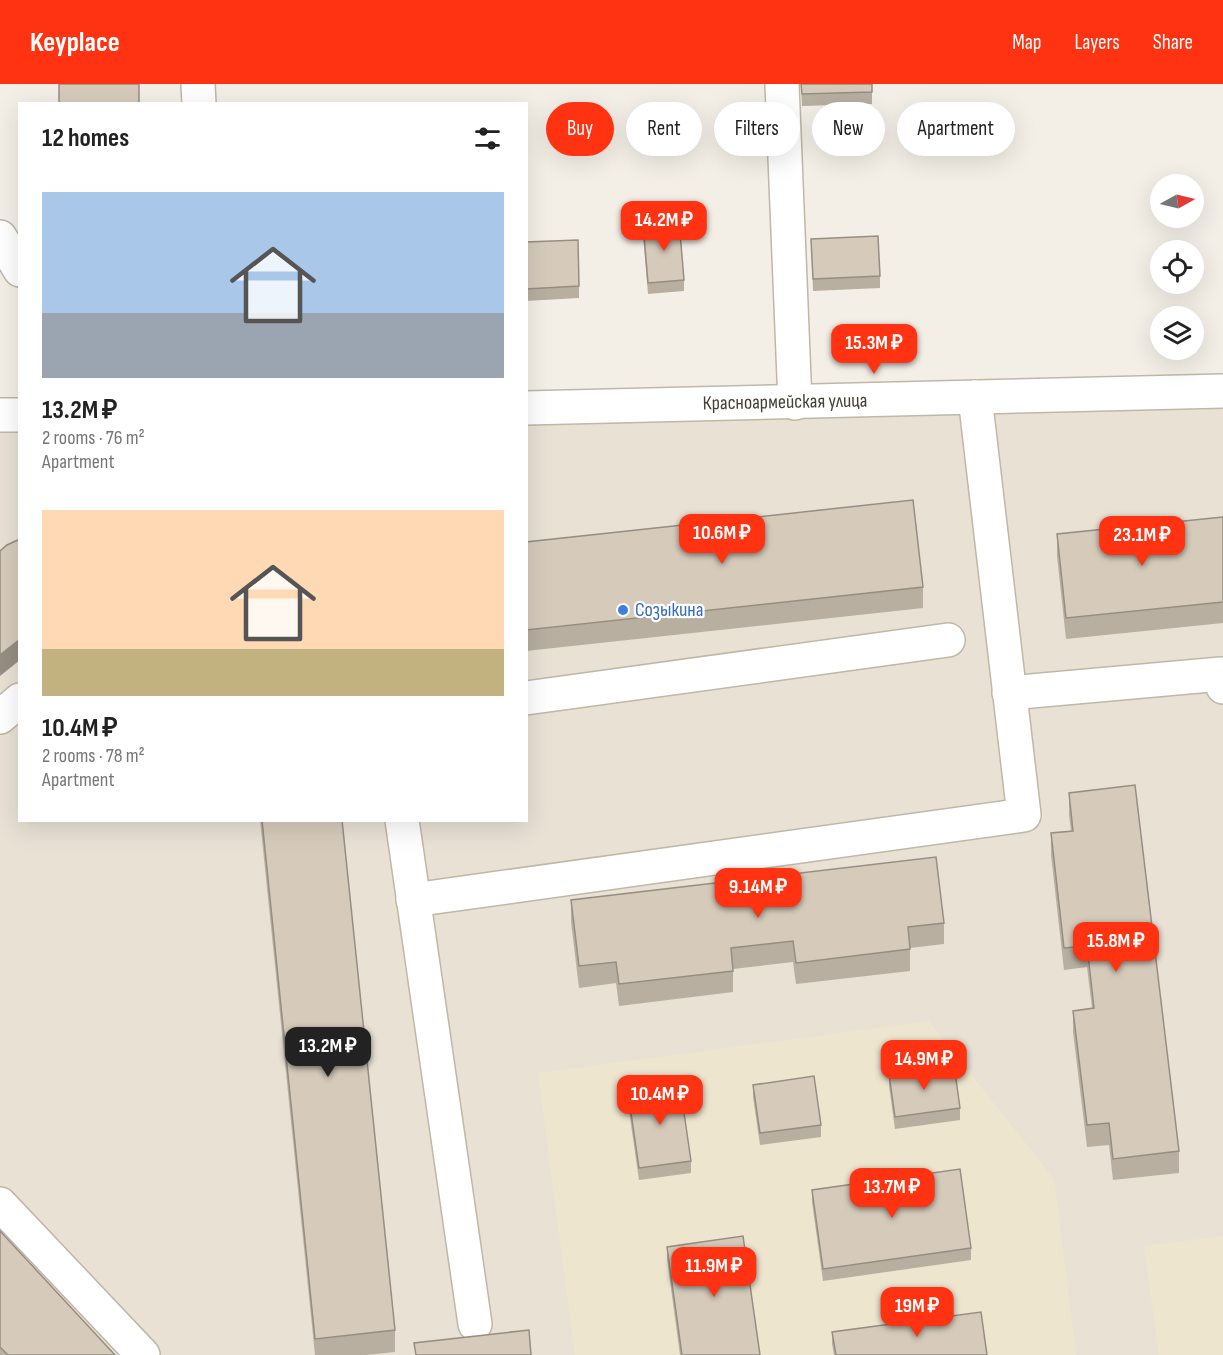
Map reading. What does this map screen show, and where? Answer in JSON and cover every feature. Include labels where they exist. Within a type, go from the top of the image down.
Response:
[{"type":"street","points":[[198,84],[199,102]]},
{"type":"street","points":[[782,84],[795,403]]},
{"type":"street","points":[[0,237],[18,267]]},
{"type":"street","points":[[0,277],[18,276]]},
{"type":"street","name":"Красноармейская улица","points":[[528,408],[1223,391]]},
{"type":"street","points":[[413,900],[1024,815],[975,397]]},
{"type":"street","points":[[0,415],[18,415]]},
{"type":"street","points":[[528,698],[948,640]]},
{"type":"street","points":[[1009,693],[1222,678]]},
{"type":"street","points":[[0,717],[18,702]]},
{"type":"street","points":[[402,822],[475,1324]]},
{"type":"street","points":[[0,1204],[143,1355]]},
{"type":"shaded area","points":[[1223,391],[1223,1355],[0,1355],[0,424],[18,423],[18,822],[528,822],[528,410]]},
{"type":"shaded area","points":[[929,1021],[1054,1179],[1076,1355],[575,1355],[538,1073]]},
{"type":"shaded area","points":[[1223,1236],[1223,1355],[1159,1355],[1144,1246]]},
{"type":"building","points":[[59,84],[139,84],[139,102],[59,102]]},
{"type":"building","points":[[801,84],[872,84],[872,92],[802,94]]},
{"type":"building","points":[[679,220],[684,280],[648,283],[643,223]]},
{"type":"building","points":[[878,236],[880,276],[813,279],[811,239]]},
{"type":"building","points":[[578,240],[579,286],[528,289],[528,242]]},
{"type":"building","points":[[913,500],[923,587],[528,630],[528,542]]},
{"type":"building","points":[[1223,517],[1223,602],[1066,618],[1057,534]]},
{"type":"building","points":[[18,540],[18,641],[0,655],[0,551]]},
{"type":"building","points":[[1135,785],[1179,1151],[1113,1159],[1109,1123],[1087,1125],[1073,1011],[1094,1008],[1087,946],[1064,948],[1051,833],[1073,831],[1069,793]]},
{"type":"building","points":[[262,822],[342,822],[395,1330],[315,1339]]},
{"type":"building","points":[[936,857],[944,923],[908,927],[910,949],[796,963],[793,941],[731,948],[733,971],[619,984],[616,962],[579,966],[571,900]]},
{"type":"building","points":[[954,1065],[960,1108],[895,1117],[889,1074]]},
{"type":"building","points":[[814,1076],[821,1125],[760,1133],[753,1085]]},
{"type":"building","points":[[680,1085],[691,1161],[639,1168],[628,1092]]},
{"type":"building","points":[[960,1169],[971,1248],[823,1269],[812,1190]]},
{"type":"building","points":[[0,1231],[115,1355],[8,1355],[0,1347]]},
{"type":"building","points":[[743,1236],[760,1355],[682,1355],[667,1247]]},
{"type":"building","points":[[981,1312],[987,1355],[836,1355],[832,1332]]},
{"type":"building","points":[[529,1330],[531,1355],[416,1355],[414,1343]]},
{"type":"place","name":"Созыкина","points":[[623,610]]}]
